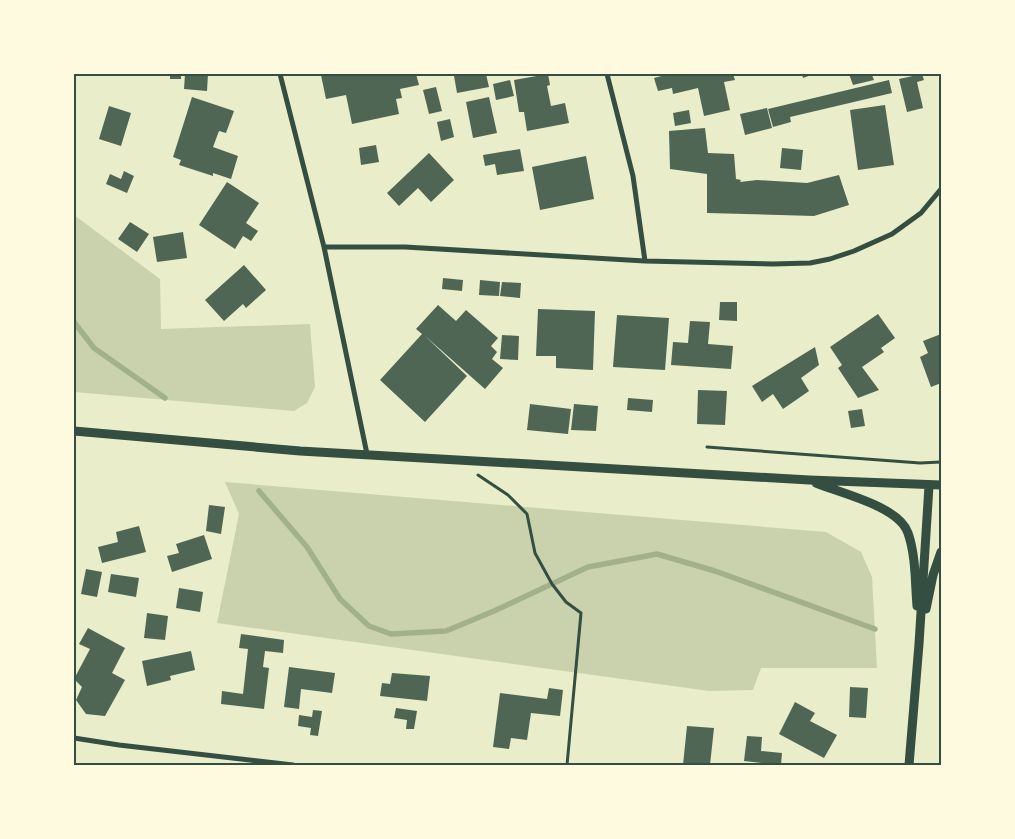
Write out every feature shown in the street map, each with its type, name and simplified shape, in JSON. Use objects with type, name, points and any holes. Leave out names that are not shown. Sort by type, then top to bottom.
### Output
[{"type":"street","points":[[280,74],[324,247],[367,454]]},
{"type":"street","points":[[607,74],[633,176],[645,262]]},
{"type":"street","points":[[324,247],[405,247],[645,262],[810,263],[854,251],[892,234],[921,213],[941,189]]},
{"type":"street","points":[[74,431],[300,451],[809,480],[941,485]]},
{"type":"street","points":[[809,480],[887,510],[908,531],[914,570],[919,644]]},
{"type":"street","points":[[909,765],[929,486]]},
{"type":"street","points":[[919,644],[933,575],[941,552]]},
{"type":"street","points":[[74,738],[293,765]]},
{"type":"path","points":[[707,447],[920,464],[941,462]]},
{"type":"path","points":[[477,475],[508,495],[527,514],[535,553],[552,584],[566,602],[581,613],[567,765]]},
{"type":"green space","points":[[74,215],[160,279],[161,329],[310,324],[315,387],[307,403],[294,411],[74,392]]},
{"type":"green space","points":[[225,482],[826,532],[861,552],[872,577],[877,668],[761,668],[753,690],[709,691],[217,623],[239,514]]},
{"type":"building","points":[[170,74],[181,74],[181,79],[170,79]]},
{"type":"building","points":[[185,74],[208,74],[207,91],[184,89]]},
{"type":"building","points":[[416,74],[419,85],[400,89],[402,98],[396,99],[399,114],[352,124],[346,95],[326,99],[321,75]]},
{"type":"building","points":[[486,74],[489,87],[457,93],[454,76]]},
{"type":"building","points":[[548,74],[550,85],[547,86],[551,106],[565,103],[569,123],[527,131],[524,112],[519,112],[514,80]]},
{"type":"building","points":[[669,74],[733,74],[735,80],[724,82],[730,110],[704,116],[698,88],[673,94],[672,88],[658,91],[654,78]]},
{"type":"building","points":[[802,74],[814,74],[803,78]]},
{"type":"building","points":[[849,74],[876,74],[872,75],[874,80],[853,85]]},
{"type":"building","points":[[922,74],[924,80],[917,82],[923,108],[907,112],[899,79]]},
{"type":"building","points":[[510,80],[514,96],[496,100],[493,84]]},
{"type":"building","points":[[889,80],[892,93],[790,117],[791,122],[773,127],[768,109]]},
{"type":"building","points":[[436,87],[442,111],[429,114],[423,90]]},
{"type":"building","points":[[192,97],[234,111],[226,133],[219,131],[213,147],[238,156],[231,179],[213,173],[213,176],[179,165],[181,160],[173,157]]},
{"type":"building","points":[[489,97],[497,133],[473,138],[466,102]]},
{"type":"building","points":[[885,105],[894,165],[858,170],[850,110]]},
{"type":"building","points":[[109,106],[131,113],[121,146],[99,139]]},
{"type":"building","points":[[767,108],[772,128],[745,135],[740,114]]},
{"type":"building","points":[[689,110],[691,123],[675,126],[673,113]]},
{"type":"building","points":[[450,119],[454,137],[441,141],[437,122]]},
{"type":"building","points":[[705,128],[708,153],[734,154],[736,179],[741,180],[740,182],[757,180],[807,183],[839,175],[849,205],[814,216],[707,213],[707,174],[670,169],[669,131]]},
{"type":"building","points":[[376,145],[379,162],[361,165],[359,148]]},
{"type":"building","points":[[782,148],[803,150],[801,170],[780,168]]},
{"type":"building","points":[[520,149],[524,171],[497,175],[495,164],[485,166],[483,155]]},
{"type":"building","points":[[429,153],[454,180],[431,202],[418,188],[399,206],[387,193]]},
{"type":"building","points":[[586,156],[594,199],[540,210],[532,167]]},
{"type":"building","points":[[124,171],[134,176],[127,193],[106,184],[110,174],[121,179]]},
{"type":"building","points":[[227,182],[259,203],[246,223],[258,231],[251,241],[243,236],[235,249],[199,225]]},
{"type":"building","points":[[130,222],[149,234],[137,252],[118,239]]},
{"type":"building","points":[[183,232],[187,258],[157,262],[153,237]]},
{"type":"building","points":[[244,265],[266,290],[246,308],[243,304],[224,321],[205,300]]},
{"type":"building","points":[[443,278],[463,280],[462,291],[442,289]]},
{"type":"building","points":[[480,280],[500,282],[499,296],[479,295]]},
{"type":"building","points":[[502,282],[521,283],[520,298],[500,296]]},
{"type":"building","points":[[720,302],[737,302],[737,321],[719,320]]},
{"type":"building","points":[[438,305],[456,321],[466,310],[498,338],[491,346],[497,352],[492,359],[503,368],[485,389],[424,335],[467,376],[425,422],[380,380],[422,334],[416,329]]},
{"type":"building","points":[[538,309],[595,311],[593,370],[556,368],[556,356],[536,356]]},
{"type":"building","points":[[878,314],[895,338],[881,348],[884,352],[862,367],[879,390],[858,398],[838,368],[842,365],[830,347]]},
{"type":"building","points":[[617,315],[669,318],[665,370],[613,367]]},
{"type":"building","points":[[690,321],[710,322],[708,344],[733,346],[731,369],[671,365],[673,342],[688,343]]},
{"type":"building","points":[[941,334],[941,383],[931,387],[920,357],[928,353],[923,341]]},
{"type":"building","points":[[502,335],[519,336],[518,360],[500,359]]},
{"type":"building","points":[[815,347],[819,365],[801,378],[809,391],[783,409],[773,394],[762,402],[752,386]]},
{"type":"building","points":[[698,390],[727,391],[725,425],[697,424]]},
{"type":"building","points":[[628,398],[653,400],[652,412],[627,410]]},
{"type":"building","points":[[530,404],[571,409],[568,434],[527,430]]},
{"type":"building","points":[[574,404],[598,406],[596,431],[571,430]]},
{"type":"building","points":[[862,409],[865,426],[851,428],[848,411]]},
{"type":"building","points":[[209,505],[225,507],[221,534],[206,531]]},
{"type":"building","points":[[139,526],[146,552],[102,563],[98,547],[118,542],[116,532]]},
{"type":"building","points":[[204,535],[212,559],[172,572],[167,556],[179,553],[176,544]]},
{"type":"building","points":[[86,569],[102,572],[97,597],[81,594]]},
{"type":"building","points":[[111,574],[139,578],[136,597],[108,592]]},
{"type":"building","points":[[179,588],[203,592],[200,612],[176,608]]},
{"type":"building","points":[[147,613],[168,616],[165,640],[144,638]]},
{"type":"building","points":[[88,628],[125,648],[112,673],[125,680],[105,716],[86,714],[76,700],[82,687],[74,679],[90,649],[79,644]]},
{"type":"building","points":[[241,634],[284,640],[283,653],[265,651],[263,667],[269,668],[264,709],[221,704],[222,691],[243,694],[248,649],[239,648]]},
{"type":"building","points":[[191,651],[195,670],[170,676],[171,680],[147,686],[142,661]]},
{"type":"building","points":[[289,667],[335,673],[332,693],[301,689],[299,709],[284,707]]},
{"type":"building","points":[[392,673],[430,676],[427,701],[380,696],[382,683],[390,684]]},
{"type":"building","points":[[850,687],[868,688],[866,718],[849,717]]},
{"type":"building","points":[[549,688],[563,690],[560,716],[531,713],[527,740],[511,738],[509,749],[493,747],[500,693],[547,699]]},
{"type":"building","points":[[795,702],[815,713],[810,721],[837,735],[824,758],[779,734]]},
{"type":"building","points":[[396,708],[417,711],[414,729],[406,729],[407,720],[394,718]]},
{"type":"building","points":[[313,710],[322,711],[318,736],[310,735],[311,728],[298,726],[299,715],[312,717]]},
{"type":"building","points":[[687,726],[714,728],[710,765],[683,765]]},
{"type":"building","points":[[747,736],[762,737],[761,751],[782,753],[781,765],[744,761]]},
{"type":"waterway","points":[[74,322],[94,348],[165,398]]},
{"type":"waterway","points":[[259,491],[307,547],[340,599],[369,626],[391,634],[446,631],[588,567],[657,554],[715,571],[875,629]]}]
